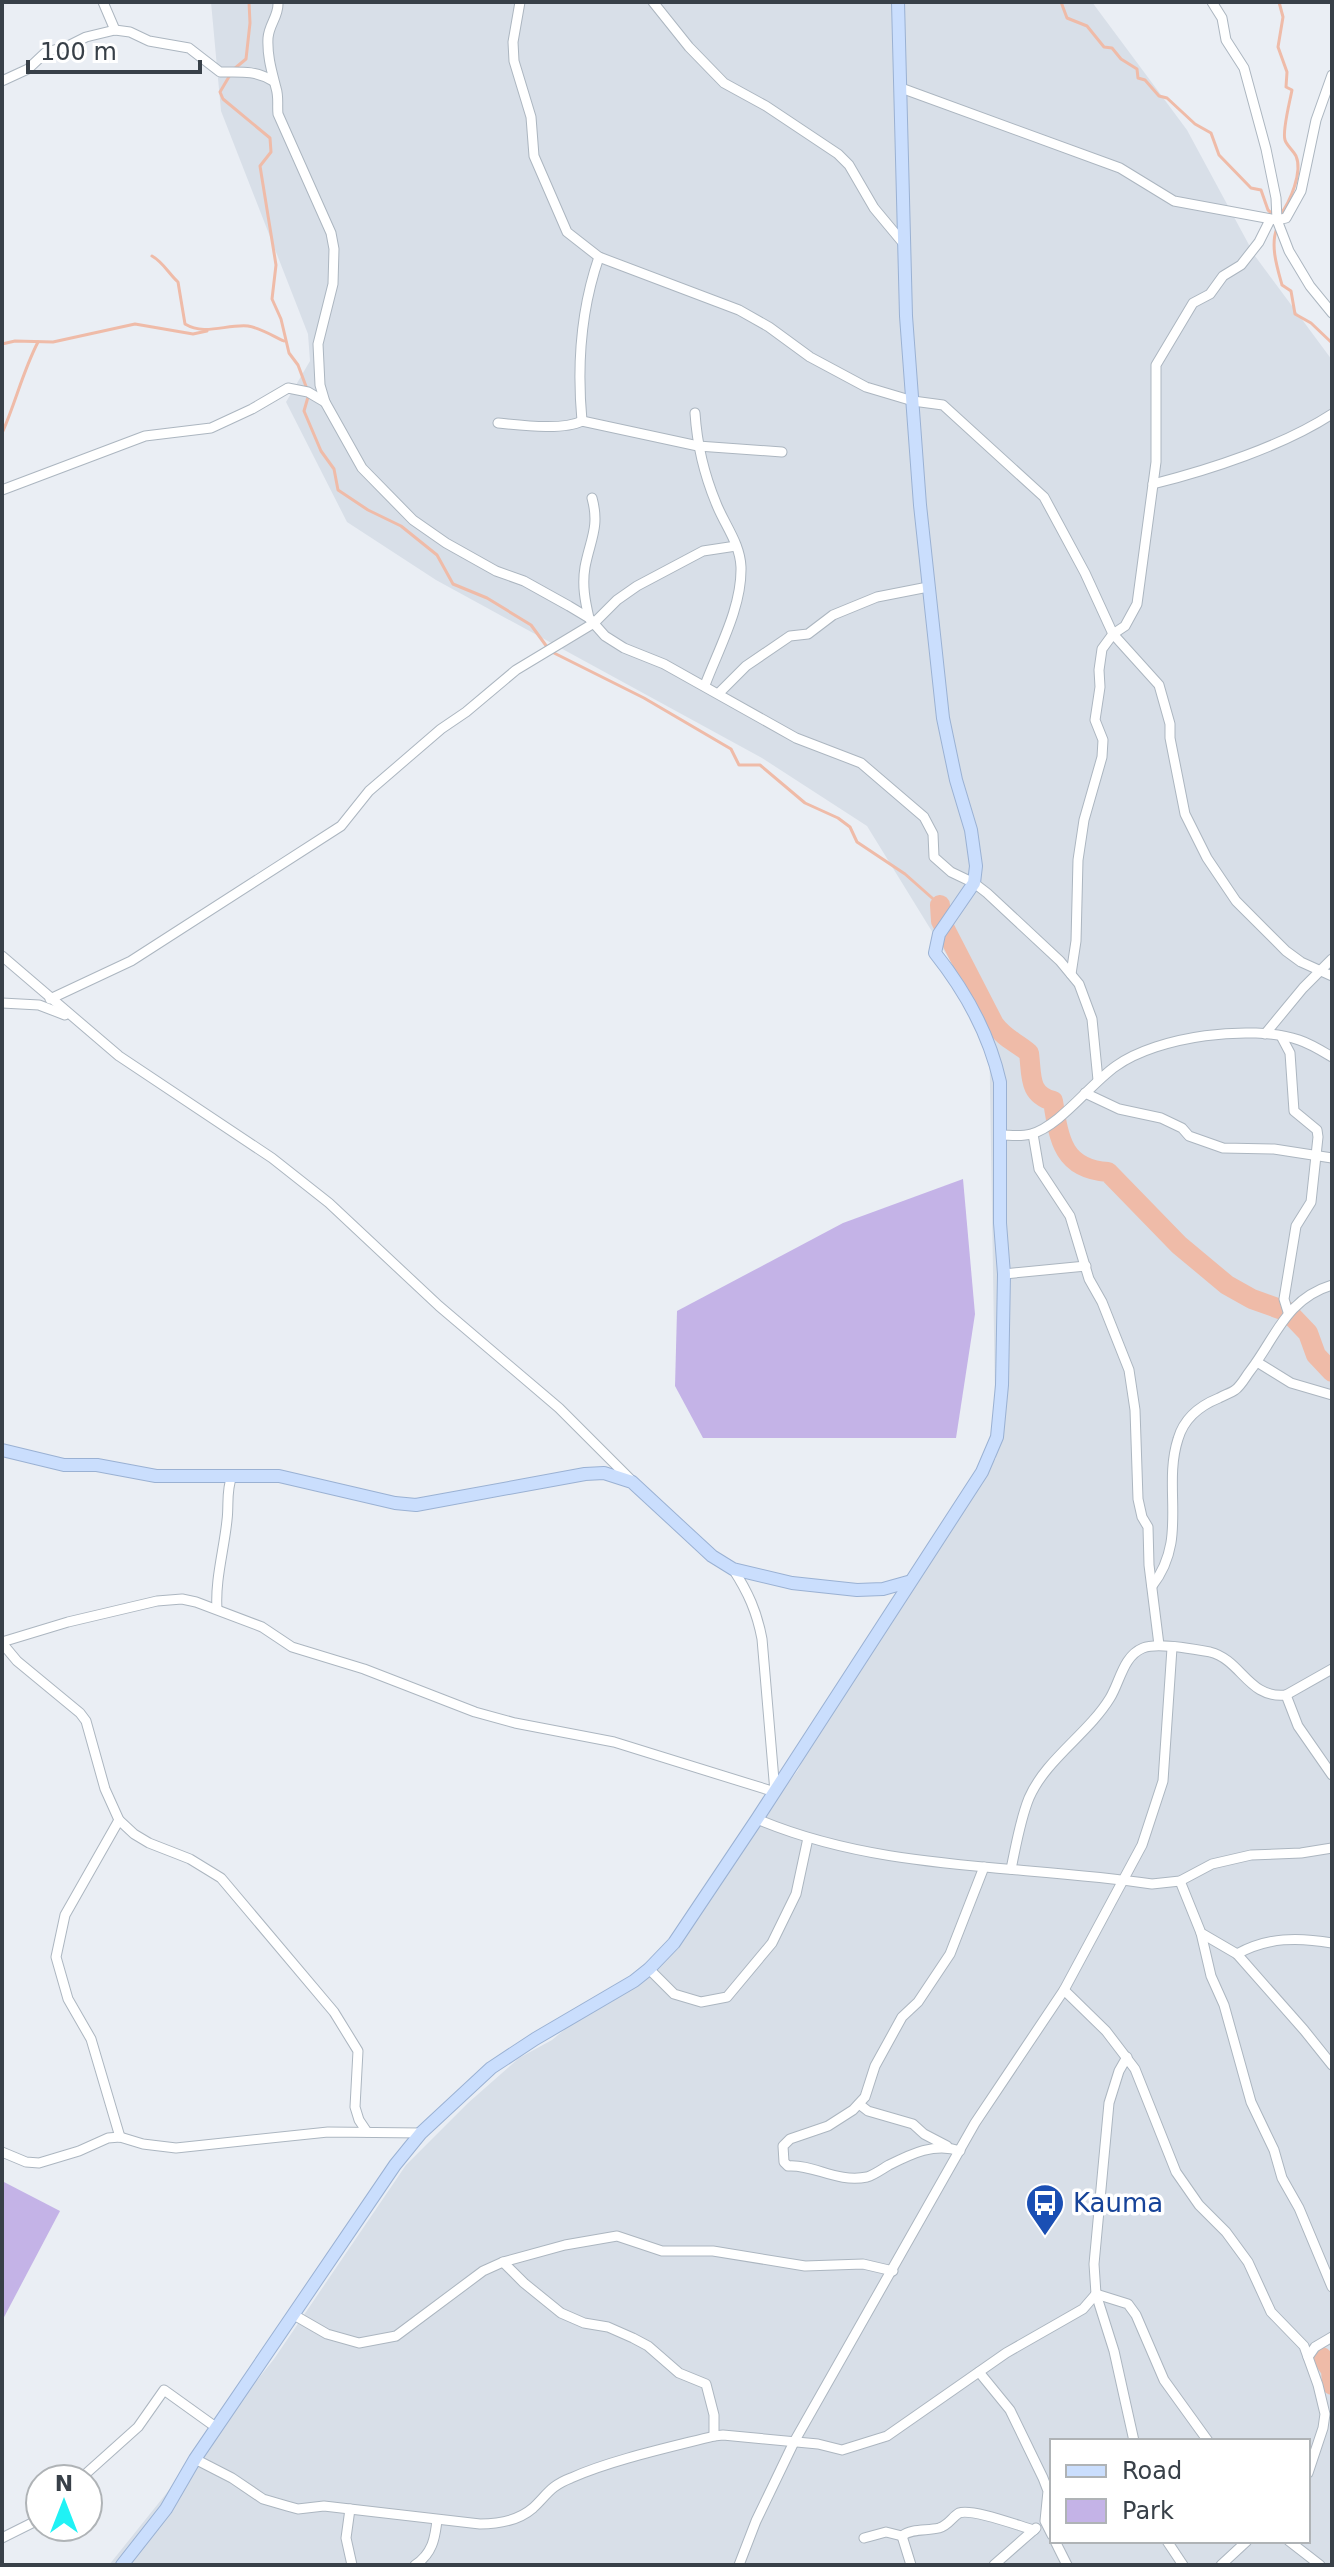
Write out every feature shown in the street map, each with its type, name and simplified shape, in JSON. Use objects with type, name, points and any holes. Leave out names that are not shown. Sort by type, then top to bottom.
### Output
[{"type":"street","points":[[103,2],[115,30]]},
{"type":"street","points":[[278,2],[279,10],[268,35],[269,63],[277,93],[278,114],[331,233],[334,249],[331,298],[318,344],[320,385],[325,402],[362,468],[413,520],[446,543],[496,571],[524,581],[592,621],[605,636],[624,648],[705,685],[796,738],[861,763],[924,817],[933,834],[934,857],[951,872],[974,883],[1071,974],[1085,997],[1092,1019],[1098,1080]]},
{"type":"street","points":[[520,2],[513,52],[531,117],[532,143],[538,168],[567,232],[599,257],[739,310],[852,381],[913,401],[943,405],[1049,503],[1113,634],[1159,685],[1170,724],[1185,814],[1207,858],[1236,901],[1251,917],[1301,962],[1332,976]]},
{"type":"street","points":[[653,2],[689,47],[724,83],[766,106],[838,154],[849,165],[874,208],[904,244]]},
{"type":"street","points":[[122,2565],[166,2509],[195,2459],[395,2165],[421,2133],[491,2068],[649,1969],[674,1943],[982,1472],[995,1444],[1002,1385],[1004,1274],[1000,1223],[1000,1082],[996,1063],[967,995],[935,953],[939,934],[974,883],[975,849],[943,718],[928,587],[904,244],[898,2]]},
{"type":"street","points":[[1071,974],[1076,941],[1078,860],[1084,820],[1102,757],[1103,740],[1095,720],[1099,670],[1102,649],[1113,634],[1125,626],[1137,604],[1156,462],[1154,424],[1158,360],[1193,303],[1210,294],[1223,276],[1241,265],[1273,220],[1276,198],[1260,122],[1244,68],[1226,40],[1222,18],[1212,2]]},
{"type":"street","points":[[2,81],[28,69],[46,52],[115,30],[130,32],[149,41],[189,48],[220,72],[255,72],[273,81]]},
{"type":"street","points":[[901,88],[1120,168],[1174,201],[1273,220],[1286,218],[1301,191],[1316,120],[1332,75]]},
{"type":"street","points":[[1273,220],[1310,286],[1332,313]]},
{"type":"street","points":[[582,421],[580,398],[585,311],[599,257]]},
{"type":"street","points":[[2,490],[145,436],[211,428],[288,388],[308,392],[325,402]]},
{"type":"street","points":[[695,413],[698,446],[716,505],[736,546],[741,569],[737,599],[705,685]]},
{"type":"street","points":[[1153,484],[1221,464],[1305,430],[1332,414]]},
{"type":"street","points":[[498,423],[547,425],[582,421],[698,446],[782,452]]},
{"type":"street","points":[[592,498],[595,533],[585,568],[584,585],[592,621]]},
{"type":"street","points":[[50,999],[131,961],[341,826],[369,791],[441,729],[516,670],[592,621],[617,600],[662,571],[703,551],[736,546]]},
{"type":"street","points":[[719,693],[746,666],[790,636],[808,634],[833,615],[877,597],[928,587]]},
{"type":"street","points":[[2,956],[119,1056],[272,1158],[329,1203],[439,1306],[559,1408],[632,1482],[712,1556],[733,1569],[792,1583],[857,1590],[883,1589],[908,1582]]},
{"type":"street","points":[[1265,1034],[1332,959]]},
{"type":"street","points":[[2,1003],[39,1005],[76,1020]]},
{"type":"street","points":[[1000,1135],[1033,1134],[1059,1117],[1098,1080],[1130,1057],[1148,1050],[1213,1035],[1265,1034],[1299,1040],[1332,1057]]},
{"type":"street","points":[[1281,1036],[1290,1053],[1294,1111],[1317,1130],[1311,1202],[1296,1226],[1284,1299],[1288,1312]]},
{"type":"street","points":[[1085,1093],[1119,1109],[1161,1118],[1182,1128],[1189,1136],[1223,1148],[1274,1149],[1332,1158]]},
{"type":"street","points":[[1033,1134],[1039,1169],[1070,1216],[1086,1266],[1129,1370],[1135,1410],[1138,1499],[1148,1527],[1159,1645]]},
{"type":"street","points":[[1004,1274],[1086,1266]]},
{"type":"street","points":[[1152,1586],[1159,1577],[1172,1542],[1176,1444],[1182,1425],[1206,1403],[1236,1390],[1288,1312],[1321,1288],[1332,1285]]},
{"type":"street","points":[[1257,1362],[1291,1383],[1332,1395]]},
{"type":"street","points":[[2,1450],[64,1465],[97,1465],[156,1476],[279,1476],[416,1505],[585,1474],[604,1473],[632,1482]]},
{"type":"street","points":[[217,1609],[216,1596],[232,1476]]},
{"type":"street","points":[[733,1569],[758,1615],[775,1792]]},
{"type":"street","points":[[367,2132],[355,2107],[358,2051],[334,2012],[221,1878],[190,1859],[149,1843],[119,1820],[105,1789],[86,1721],[17,1661],[2,1642],[68,1622],[170,1599],[196,1602],[262,1627],[292,1647],[364,1669],[475,1712],[614,1742],[775,1792]]},
{"type":"street","points":[[1011,1869],[1023,1815],[1040,1779],[1110,1698],[1130,1659],[1141,1649],[1159,1645],[1213,1653],[1259,1691],[1272,1697],[1286,1695],[1332,1669]]},
{"type":"street","points":[[739,2565],[756,2521],[794,2442],[960,2151],[1006,2075],[1064,1990],[1126,1879],[1142,1845],[1163,1781],[1172,1648]]},
{"type":"street","points":[[1286,1695],[1298,1726],[1332,1775]]},
{"type":"street","points":[[757,1819],[808,1838],[874,1854],[1152,1884],[1180,1881],[1212,1864],[1251,1855],[1332,1848]]},
{"type":"street","points":[[119,1820],[65,1915],[56,1957],[68,1999],[91,2039],[120,2137]]},
{"type":"street","points":[[649,1969],[674,1994],[701,2002],[727,1997],[772,1943],[796,1894],[808,1838]]},
{"type":"street","points":[[947,2146],[927,2149],[868,2177],[840,2177],[820,2174],[801,2165],[788,2166],[784,2162],[783,2146],[790,2139],[828,2126],[865,2097],[875,2066],[902,2017],[926,1991],[950,1954],[984,1867]]},
{"type":"street","points":[[1180,1881],[1201,1933],[1211,1976],[1224,2005],[1251,2102],[1332,2287]]},
{"type":"street","points":[[1201,1933],[1237,1954],[1332,2065]]},
{"type":"street","points":[[1237,1954],[1253,1945],[1275,1940],[1295,1938],[1332,1943]]},
{"type":"street","points":[[1064,1990],[1106,2031],[1127,2057],[1143,2084],[1176,2172],[1199,2205],[1236,2244],[1248,2262],[1271,2312],[1304,2346],[1325,2414],[1310,2467]]},
{"type":"street","points":[[1127,2057],[1114,2083],[1105,2125],[1094,2264],[1096,2294],[1111,2337],[1134,2439]]},
{"type":"street","points":[[859,2104],[868,2111],[913,2124],[924,2134],[960,2151]]},
{"type":"street","points":[[2,2152],[26,2162],[39,2163],[108,2138],[120,2137],[143,2144],[176,2148],[328,2132],[421,2133]]},
{"type":"street","points":[[294,2315],[327,2334],[359,2343],[396,2336],[483,2271],[503,2262],[565,2245],[617,2236],[662,2251],[713,2251],[805,2266],[863,2264],[893,2271]]},
{"type":"street","points":[[503,2262],[561,2313],[633,2338],[648,2346],[679,2373],[706,2384],[714,2415],[714,2436]]},
{"type":"street","points":[[195,2459],[263,2499],[298,2509],[324,2506],[437,2520],[503,2523],[521,2516],[534,2507],[543,2494],[568,2479],[714,2436],[818,2444],[842,2450],[887,2436],[1038,2333],[1083,2309],[1096,2294]]},
{"type":"street","points":[[1096,2294],[1128,2304],[1136,2315],[1164,2380],[1207,2439]]},
{"type":"street","points":[[1308,2357],[1315,2347],[1332,2337]]},
{"type":"street","points":[[979,2372],[1010,2410],[1043,2478],[1048,2491],[1045,2521],[1050,2531]]},
{"type":"street","points":[[98,2463],[138,2427],[164,2390],[217,2428]]},
{"type":"street","points":[[350,2509],[346,2538],[352,2565]]},
{"type":"street","points":[[902,2536],[906,2532],[940,2528],[964,2512],[1034,2530]]},
{"type":"street","points":[[415,2565],[427,2557],[435,2539],[437,2520]]},
{"type":"street","points":[[994,2565],[1045,2521]]},
{"type":"street","points":[[2,2538],[24,2527]]},
{"type":"street","points":[[864,2538],[886,2532],[902,2536]]},
{"type":"street","points":[[902,2536],[911,2565]]},
{"type":"street","points":[[1056,2543],[1067,2565]]},
{"type":"street","points":[[1168,2543],[1183,2565]]},
{"type":"street","points":[[1221,2565],[1245,2543]]},
{"type":"street","points":[[1292,2543],[1320,2565]]},
{"type":"shaded area","name":"Kauma","points":[[211,2],[1092,2],[1187,130],[1255,256],[1332,360],[1332,2565],[109,2565],[274,2359],[406,2165],[519,2058],[552,2040],[667,1945],[798,1770],[813,1738],[996,1458],[989,1024],[867,826],[762,758],[436,580],[347,522],[286,402],[310,361],[308,334],[221,111]]},
{"type":"green space","points":[[963,1179],[975,1314],[956,1438],[703,1438],[675,1386],[677,1311],[843,1223]]},
{"type":"green space","points":[[2,2181],[60,2211],[2,2321]]},
{"type":"waterway","points":[[234,69],[246,59],[249,2]]},
{"type":"waterway","points":[[1061,2],[1067,18],[1087,26],[1104,47],[1112,48],[1121,59],[1137,69],[1138,78],[1145,80],[1159,96],[1167,98],[1195,124],[1211,133],[1219,155],[1251,188],[1261,190],[1268,210],[1275,216]]},
{"type":"waterway","points":[[1279,2],[1283,17],[1278,47],[1287,72],[1286,87],[1292,90],[1284,136],[1298,163],[1297,178],[1280,215]]},
{"type":"waterway","points":[[230,75],[220,92],[223,99],[270,138],[271,152],[260,166],[276,265],[272,299],[281,319],[289,353],[298,365],[307,389]]},
{"type":"waterway","points":[[1277,228],[1274,242],[1276,264],[1282,285],[1291,291],[1295,314],[1311,323],[1332,343]]},
{"type":"waterway","points":[[152,256],[178,282],[185,324],[200,329],[248,326],[284,341]]},
{"type":"waterway","points":[[2,344],[15,341],[53,342],[135,324],[193,334],[207,331]]},
{"type":"waterway","points":[[3,431],[38,342]]},
{"type":"waterway","points":[[308,397],[304,411],[321,451],[334,469],[338,490],[368,510],[401,526],[437,555],[453,584],[487,598],[531,625],[550,651],[644,698],[731,749],[739,765],[760,765],[805,803],[850,827],[857,842],[905,874],[940,905]]},
{"type":"waterway","points":[[940,905],[941,921],[994,1024],[1029,1053],[1035,1089],[1053,1101],[1061,1140],[1072,1158],[1093,1170],[1108,1172],[1179,1245],[1227,1285],[1252,1299],[1288,1312],[1308,1333],[1316,1355],[1332,1372]]},
{"type":"waterway","points":[[1322,2357],[1331,2370],[1332,2385]]},
{"type":"place","name":"Kauma","points":[[1045,2237]]}]
